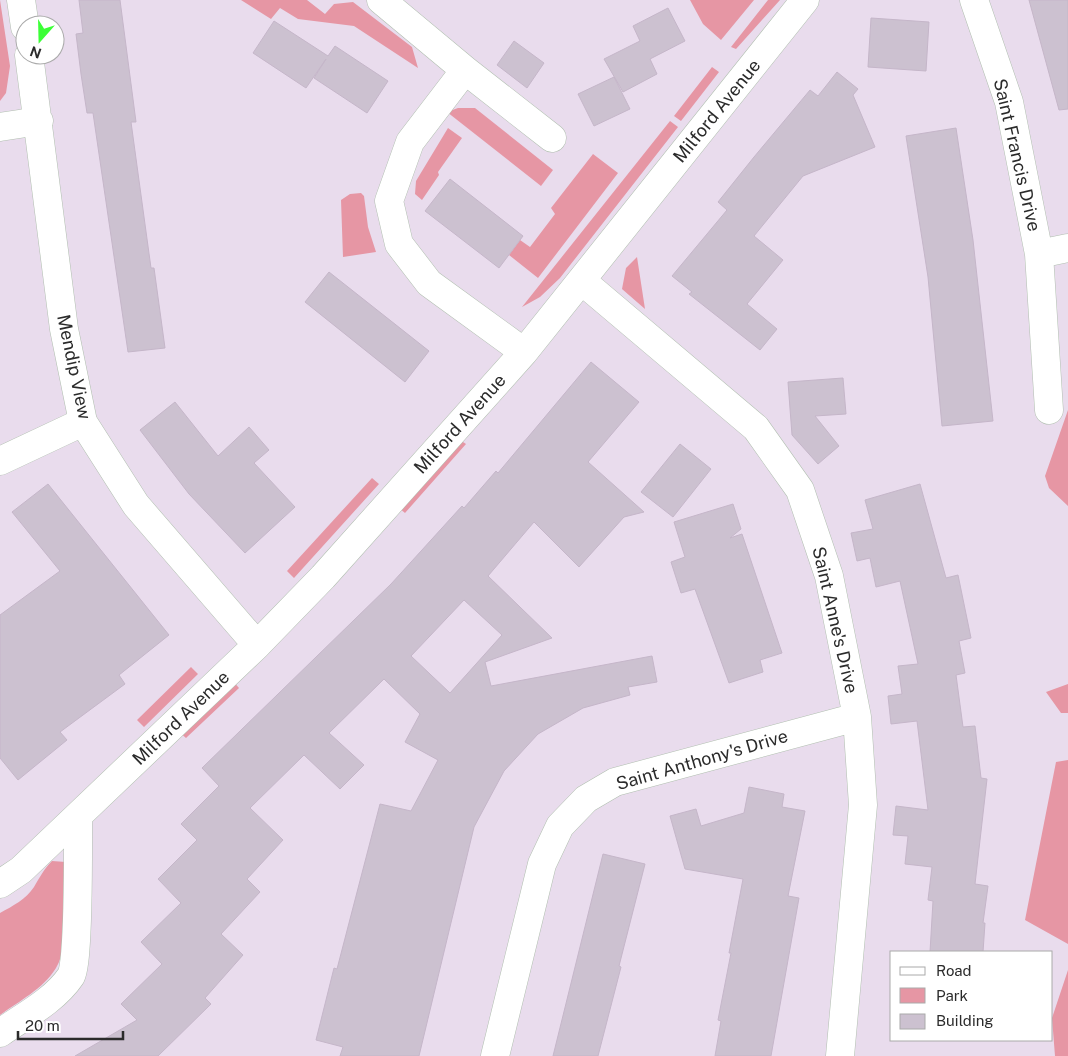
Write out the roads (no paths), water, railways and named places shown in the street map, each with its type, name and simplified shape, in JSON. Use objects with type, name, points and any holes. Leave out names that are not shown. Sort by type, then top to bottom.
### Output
[{"type":"street","points":[[21,0],[23,15]]},
{"type":"street","points":[[381,0],[552,138]]},
{"type":"street","name":"Milford Avenue","points":[[0,884],[21,870],[78,816],[257,645],[323,577],[524,352],[805,0]]},
{"type":"street","name":"Saint Francis Drive","points":[[974,0],[1009,102],[1039,254],[1048,410]]},
{"type":"street","name":"Mendip View","points":[[31,65],[64,330],[83,422],[136,505],[257,645]]},
{"type":"street","points":[[466,70],[410,142],[389,201],[399,244],[429,283],[524,352]]},
{"type":"street","points":[[0,127],[39,121]]},
{"type":"street","name":"Saint Francis Drive","points":[[1039,254],[1068,248]]},
{"type":"street","name":"Saint Anne's Drive","points":[[582,281],[756,428],[800,490],[829,576],[857,717],[863,805],[840,1056]]},
{"type":"street","points":[[0,461],[83,422]]},
{"type":"street","name":"Saint Anthony's Drive","points":[[496,1056],[542,864],[560,826],[586,799],[614,782],[857,717]]},
{"type":"street","points":[[0,1033],[55,995],[73,974],[76,938],[78,816]]}]
